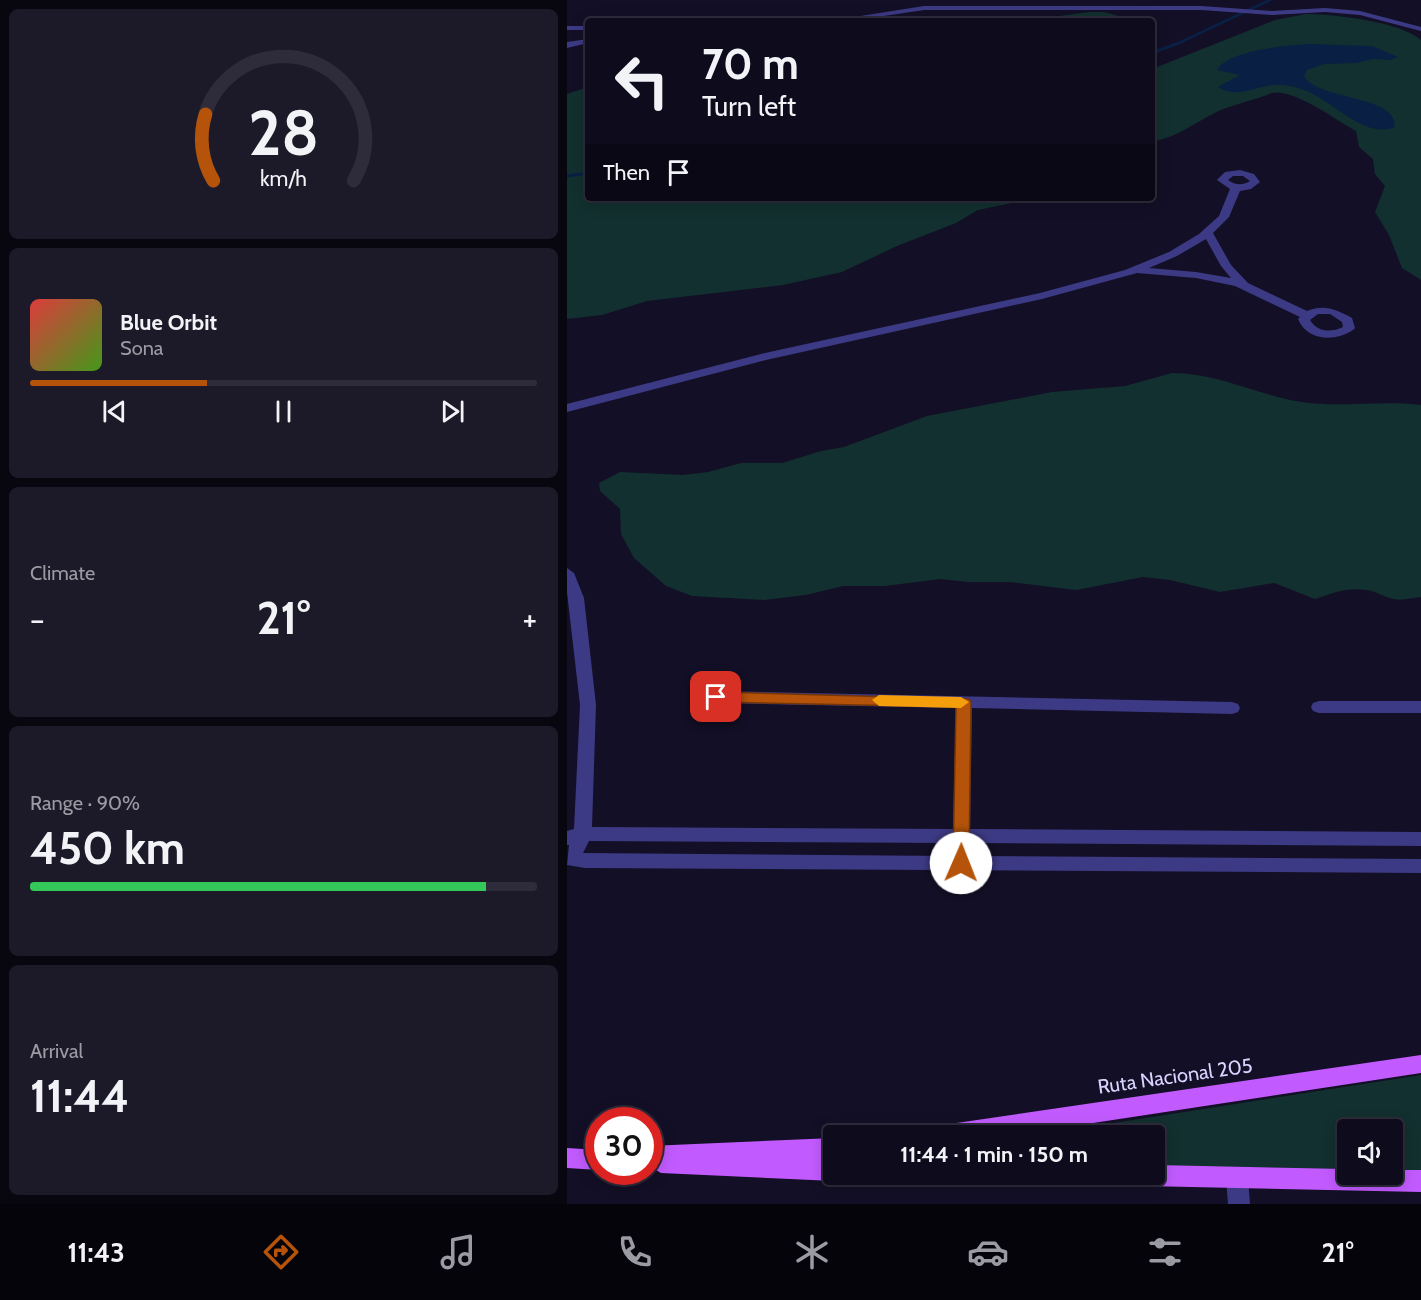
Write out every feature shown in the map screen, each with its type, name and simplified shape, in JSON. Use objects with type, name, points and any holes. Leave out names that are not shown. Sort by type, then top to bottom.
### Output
[{"type":"main road","name":"Ruta Nacional 205","points":[[1010,1125],[1421,1064]]},
{"type":"main road","points":[[663,1155],[823,1148]]},
{"type":"main road","points":[[663,1164],[823,1170]]},
{"type":"main road","points":[[1165,1176],[1421,1181]]},
{"type":"street","points":[[854,18],[924,8],[1189,8],[1257,13],[1342,10],[1382,17],[1421,28]]},
{"type":"street","points":[[567,28],[585,28]]},
{"type":"street","points":[[567,45],[585,42]]},
{"type":"street","points":[[567,408],[765,357],[1042,296],[1136,269],[1173,254],[1207,232],[1224,217],[1236,188]]},
{"type":"street","points":[[1207,232],[1226,266],[1244,286]]},
{"type":"street","points":[[1136,269],[1196,274],[1244,286],[1306,315]]},
{"type":"street","points":[[567,573],[577,598],[588,705],[575,836],[569,859],[585,861],[1421,866]]},
{"type":"street","points":[[716,697],[1232,708]]},
{"type":"street","points":[[961,863],[964,702]]},
{"type":"street","points":[[1319,707],[1421,707]]},
{"type":"street","points":[[575,836],[1421,839]]},
{"type":"street","points":[[1237,1178],[1239,1204]]},
{"type":"green space","points":[[1104,12],[1126,18],[1044,18]]},
{"type":"green space","points":[[1306,14],[1349,17],[1399,28],[1421,40],[1421,280],[1402,268],[1389,235],[1375,212],[1385,186],[1375,174],[1373,159],[1359,147],[1356,131],[1303,100],[1291,95],[1272,93],[1221,110],[1178,133],[1155,141],[1155,68],[1275,20]]},
{"type":"green space","points":[[585,88],[585,201],[1022,201],[978,210],[956,223],[897,246],[842,272],[783,285],[647,301],[602,315],[567,319],[567,94]]},
{"type":"green space","points":[[1172,373],[1221,380],[1269,395],[1317,404],[1421,405],[1421,597],[1397,600],[1370,591],[1353,589],[1315,599],[1274,583],[1220,592],[1170,580],[1143,577],[1076,590],[1009,582],[940,579],[885,586],[843,586],[806,595],[764,600],[692,596],[666,586],[634,558],[621,534],[620,509],[600,491],[599,483],[620,472],[683,475],[708,472],[741,463],[782,463],[821,451],[844,447],[927,416],[1052,392],[1125,386]]},
{"type":"green space","points":[[1421,1075],[1421,1170],[1403,1170],[1403,1119],[1337,1119],[1337,1169],[1165,1166],[1165,1125],[1101,1125]]},
{"type":"water","points":[[1309,44],[1372,46],[1398,57],[1390,60],[1373,59],[1357,63],[1325,64],[1307,70],[1304,76],[1312,84],[1324,90],[1383,109],[1392,116],[1395,127],[1384,130],[1360,124],[1315,95],[1291,86],[1273,85],[1243,92],[1231,92],[1218,87],[1240,75],[1217,70],[1223,63],[1233,58],[1259,50]]},
{"type":"waterway","points":[[1155,52],[1270,0]]},
{"type":"waterway","points":[[567,176],[585,173]]},
{"type":"slow traffic","points":[[879,700],[961,702]]},
{"type":"route","points":[[716,697],[964,702],[961,863]]}]
